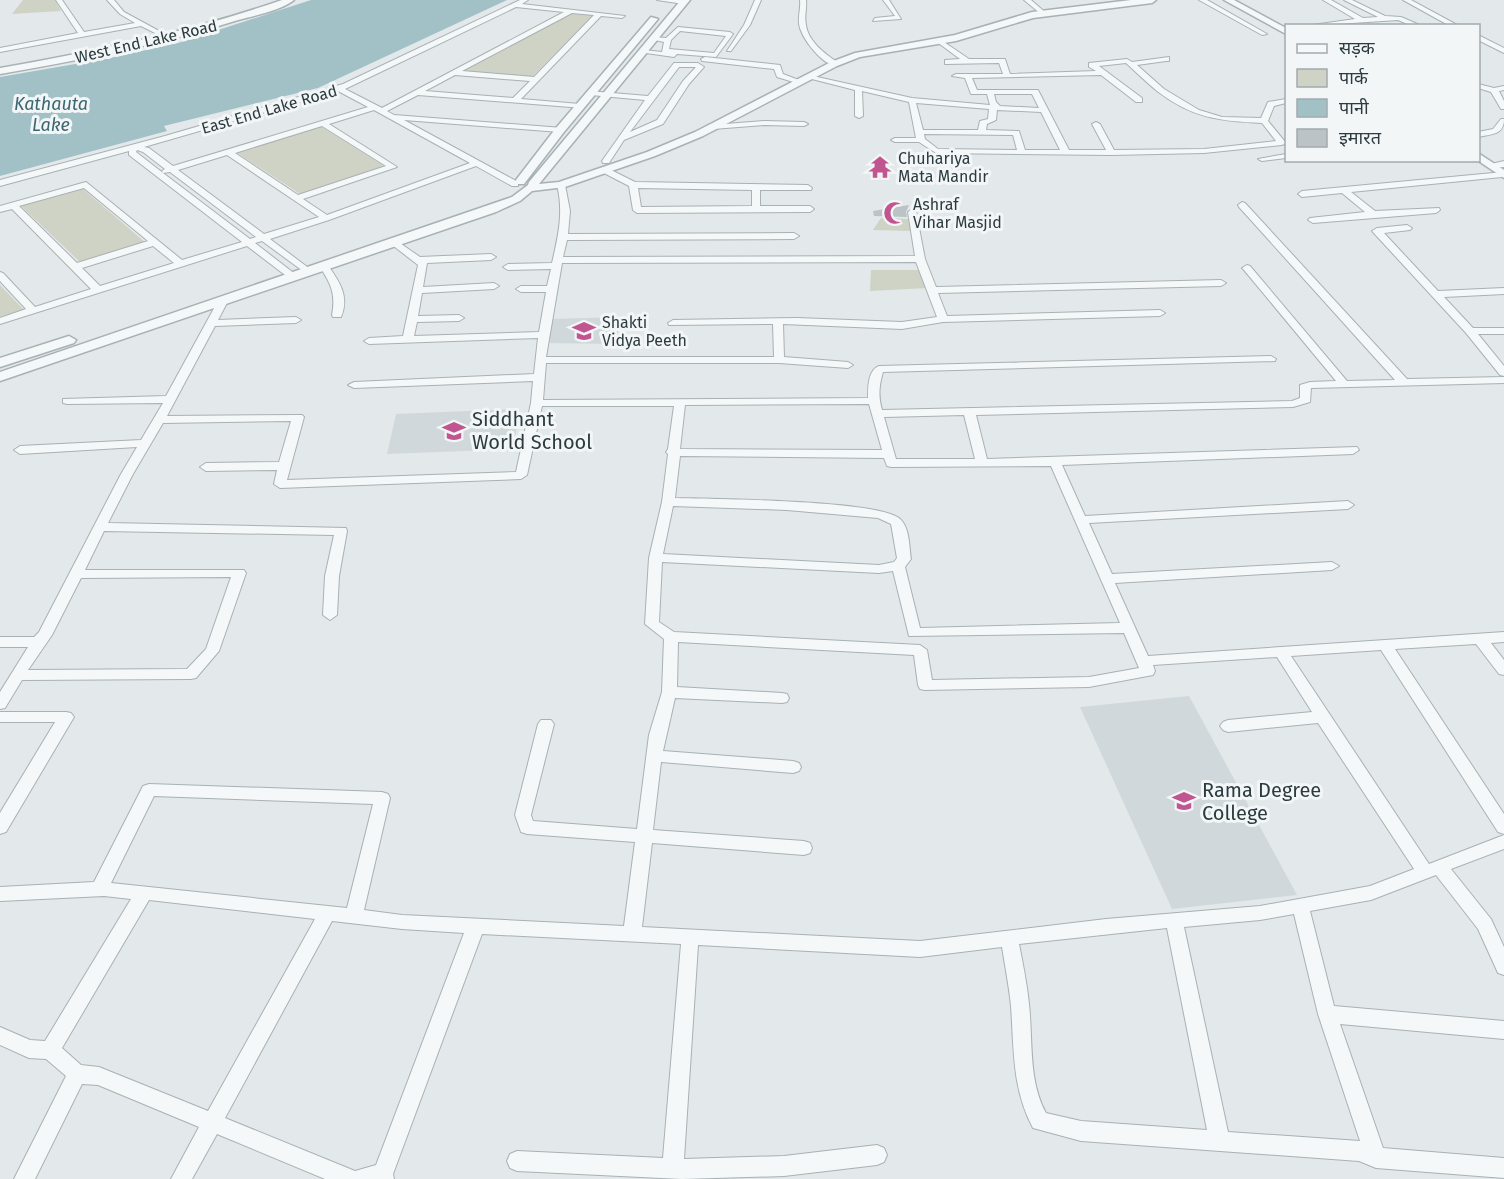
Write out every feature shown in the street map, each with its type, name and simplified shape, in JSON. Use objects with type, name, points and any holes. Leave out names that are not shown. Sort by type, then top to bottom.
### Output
[{"type":"street","points":[[59,0],[83,36]]},
{"type":"street","points":[[110,0],[122,13],[166,37]]},
{"type":"street","name":"West End Lake Road","points":[[166,37],[277,0]]},
{"type":"street","name":"West End Lake Road","points":[[0,69],[103,53],[290,0]]},
{"type":"street","name":"East End Lake Road","points":[[0,183],[339,88],[525,0]]},
{"type":"street","points":[[0,377],[223,301],[295,270],[324,266],[516,199],[560,130],[667,0],[685,1]]},
{"type":"street","points":[[721,61],[747,25],[758,0]]},
{"type":"street","points":[[803,0],[802,23],[806,33],[820,54],[834,64]]},
{"type":"street","points":[[875,20],[899,18],[886,0]]},
{"type":"street","points":[[1027,0],[1043,13]]},
{"type":"street","points":[[0,363],[295,270],[524,186],[561,185],[606,165],[651,154],[713,127],[834,64],[858,55],[939,41],[1043,13],[1152,0]]},
{"type":"street","points":[[1202,0],[1264,34]]},
{"type":"street","points":[[1228,0],[1285,29]]},
{"type":"street","points":[[1326,0],[1361,20]]},
{"type":"street","points":[[1347,0],[1383,18]]},
{"type":"street","points":[[1406,0],[1452,24]]},
{"type":"street","points":[[524,186],[612,94],[643,51],[685,1]]},
{"type":"street","points":[[516,5],[622,16]]},
{"type":"street","points":[[158,173],[322,123],[377,110],[418,93],[571,11]]},
{"type":"street","points":[[515,101],[599,14]]},
{"type":"street","points":[[1326,24],[1383,18],[1399,18],[1414,24]]},
{"type":"street","points":[[0,50],[139,24]]},
{"type":"street","points":[[678,29],[730,34],[716,55],[665,51],[668,40],[678,29]]},
{"type":"street","points":[[654,39],[668,40]]},
{"type":"street","points":[[1480,39],[1504,51]]},
{"type":"street","points":[[939,41],[967,61]]},
{"type":"street","points":[[995,50],[1007,76]]},
{"type":"street","points":[[643,51],[777,67],[780,75],[912,100],[1043,110]]},
{"type":"street","points":[[1131,64],[1166,59]]},
{"type":"street","points":[[948,62],[1002,61]]},
{"type":"street","points":[[1139,99],[1092,65],[1127,61],[1181,104],[1221,119],[1264,120],[1284,142]]},
{"type":"street","points":[[591,93],[633,96],[656,102],[678,94],[700,68],[698,65],[677,65],[656,102],[621,139],[606,165]]},
{"type":"street","points":[[455,72],[536,79]]},
{"type":"street","points":[[956,76],[1103,73]]},
{"type":"street","points":[[968,76],[974,92],[1035,92],[1066,153]]},
{"type":"street","points":[[1480,86],[1494,90],[1504,88]]},
{"type":"street","points":[[339,88],[475,164],[524,186]]},
{"type":"street","points":[[858,90],[859,116]]},
{"type":"street","points":[[1494,90],[1504,107]]},
{"type":"street","points":[[990,92],[992,103],[996,108]]},
{"type":"street","points":[[418,93],[580,106]]},
{"type":"street","points":[[656,102],[678,94]]},
{"type":"street","points":[[912,100],[920,136],[936,151],[1111,153],[1204,151],[1284,142]]},
{"type":"street","points":[[1264,120],[1271,104],[1285,101]]},
{"type":"street","points":[[621,139],[655,126],[656,102]]},
{"type":"street","points":[[981,133],[983,123],[992,120],[996,108]]},
{"type":"street","points":[[392,118],[398,116],[560,130]]},
{"type":"street","points":[[297,198],[393,167],[322,123]]},
{"type":"street","points":[[713,127],[804,124]]},
{"type":"street","points":[[1096,124],[1111,153]]},
{"type":"street","points":[[1480,135],[1496,131],[1503,124]]},
{"type":"street","points":[[895,140],[920,136],[1016,133],[1022,152]]},
{"type":"street","points":[[134,147],[146,150],[263,238],[295,270],[249,242],[158,173],[132,153],[134,147]]},
{"type":"street","points":[[228,152],[326,218]]},
{"type":"street","points":[[1262,159],[1285,156]]},
{"type":"street","points":[[1480,157],[1504,171]]},
{"type":"street","points":[[0,321],[326,218],[475,164]]},
{"type":"street","points":[[606,165],[633,185],[808,188]]},
{"type":"street","points":[[1302,194],[1504,171]]},
{"type":"street","points":[[0,209],[86,185],[181,264]]},
{"type":"street","points":[[159,420],[297,417],[280,484],[520,475],[537,403],[551,289],[563,237],[566,199],[561,185]]},
{"type":"street","points":[[633,185],[637,210],[810,209]]},
{"type":"street","points":[[756,187],[756,209]]},
{"type":"street","points":[[1344,190],[1373,214]]},
{"type":"street","points":[[1242,205],[1404,383]]},
{"type":"street","points":[[14,206],[98,290]]},
{"type":"street","points":[[1313,220],[1436,210]]},
{"type":"street","points":[[912,212],[920,259],[943,319]]},
{"type":"street","points":[[1407,228],[1377,231],[1470,332],[1504,373]]},
{"type":"street","points":[[563,237],[794,236]]},
{"type":"street","points":[[75,267],[155,242]]},
{"type":"street","points":[[394,242],[423,264],[408,339]]},
{"type":"street","points":[[419,260],[491,257]]},
{"type":"street","points":[[508,267],[557,263],[920,259]]},
{"type":"street","points":[[324,266],[339,287],[340,300],[337,315]]},
{"type":"street","points":[[1247,268],[1343,383]]},
{"type":"street","points":[[2,280],[33,311]]},
{"type":"street","points":[[932,290],[1221,283]]},
{"type":"street","points":[[418,290],[494,286]]},
{"type":"street","points":[[520,289],[551,289]]},
{"type":"street","points":[[1435,294],[1504,291]]},
{"type":"street","points":[[0,704],[38,642],[45,635],[100,527],[223,301]]},
{"type":"street","points":[[673,322],[841,322],[888,327],[921,326],[943,319],[1160,313]]},
{"type":"street","points":[[412,319],[459,318]]},
{"type":"street","points":[[211,323],[297,320]]},
{"type":"street","points":[[778,322],[779,360]]},
{"type":"street","points":[[1470,332],[1504,331]]},
{"type":"street","points":[[369,341],[545,334]]},
{"type":"street","points":[[1271,359],[879,369],[873,386],[874,401],[891,464],[1055,462],[1353,450]]},
{"type":"street","points":[[541,360],[779,360],[848,365]]},
{"type":"street","points":[[354,385],[539,377]]},
{"type":"street","points":[[877,414],[1293,404],[1306,400],[1304,387],[1310,385],[1504,380]]},
{"type":"street","points":[[67,401],[170,399]]},
{"type":"street","points":[[537,403],[874,401]]},
{"type":"street","points":[[680,402],[672,452],[668,502],[656,558],[652,624],[671,637],[920,651]]},
{"type":"street","points":[[969,411],[982,462]]},
{"type":"street","points":[[20,450],[146,443]]},
{"type":"street","points":[[672,452],[888,454]]},
{"type":"street","points":[[898,566],[920,651],[926,685],[1089,682],[1148,671],[1055,462]]},
{"type":"street","points":[[206,467],[284,466]]},
{"type":"street","points":[[656,558],[879,569],[898,566],[904,559],[899,525],[892,518],[831,508],[668,502]]},
{"type":"street","points":[[1081,520],[1348,505]]},
{"type":"street","points":[[100,527],[341,531],[332,576],[330,615]]},
{"type":"street","points":[[1107,579],[1332,566]]},
{"type":"street","points":[[17,675],[191,674],[212,651],[239,573],[76,574]]},
{"type":"street","points":[[914,633],[1129,628]]},
{"type":"street","points":[[632,934],[657,735],[669,692],[671,637]]},
{"type":"street","points":[[1143,661],[1504,637]]},
{"type":"street","points":[[1480,639],[1504,670]]},
{"type":"street","points":[[0,642],[38,642]]},
{"type":"street","points":[[1385,646],[1504,827]]},
{"type":"street","points":[[1281,652],[1322,717],[1432,868],[1485,924],[1504,967]]},
{"type":"street","points":[[669,692],[782,698]]},
{"type":"street","points":[[0,717],[66,717],[0,827]]},
{"type":"street","points":[[1228,726],[1322,717]]},
{"type":"street","points":[[546,724],[523,815],[527,826],[804,848]]},
{"type":"street","points":[[654,756],[793,767]]},
{"type":"street","points":[[99,889],[149,790],[382,798],[354,916]]},
{"type":"street","points":[[0,894],[99,889],[402,922],[891,950],[920,949],[1260,912],[1371,893],[1504,842]]},
{"type":"street","points":[[50,1050],[144,893]]},
{"type":"street","points":[[1300,905],[1327,1014],[1376,1158]]},
{"type":"street","points":[[181,1179],[327,913]]},
{"type":"street","points":[[1174,920],[1220,1139]]},
{"type":"street","points":[[360,1179],[383,1176],[476,926]]},
{"type":"street","points":[[673,1174],[690,938]]},
{"type":"street","points":[[1009,938],[1020,1001],[1024,1068],[1032,1109],[1040,1121],[1081,1131],[1220,1139],[1360,1151],[1376,1158],[1504,1167]]},
{"type":"street","points":[[1327,1014],[1504,1030]]},
{"type":"street","points":[[0,1036],[29,1048],[50,1050],[77,1074],[99,1076],[350,1179]]},
{"type":"street","points":[[24,1179],[77,1074]]},
{"type":"street","points":[[517,1161],[673,1174],[784,1166],[877,1155]]},
{"type":"shaded area","name":"Shakti Vidya Peeth","points":[[621,317],[616,344],[548,343],[551,319]]},
{"type":"shaded area","name":"Siddhant World School","points":[[519,409],[514,449],[387,454],[396,414]]},
{"type":"shaded area","name":"Rama Degree College","points":[[1189,696],[1297,895],[1172,909],[1080,707]]},
{"type":"green space","points":[[23,0],[55,0],[61,11],[12,14]]},
{"type":"green space","points":[[573,13],[593,15],[532,77],[462,71]]},
{"type":"green space","points":[[320,126],[384,166],[300,194],[236,152]]},
{"type":"green space","points":[[83,189],[146,243],[81,263],[21,206]]},
{"type":"green space","points":[[881,218],[910,219],[911,231],[873,230]]},
{"type":"green space","points":[[871,270],[921,270],[928,288],[870,291]]},
{"type":"green space","points":[[0,285],[24,310],[0,317]]},
{"type":"water","name":"Kathauta Lake","points":[[311,0],[507,0],[318,88],[164,126],[167,131],[0,176],[0,77],[110,58],[178,43]]},
{"type":"building","name":"Ashraf Vihar Masjid","points":[[909,205],[906,212],[907,217],[874,216],[873,211]]},
{"type":"place","name":"Chuhariya Mata Mandir","points":[[880,167]]},
{"type":"place","name":"Ashraf Vihar Masjid","points":[[895,213]]},
{"type":"place","name":"Shakti Vidya Peeth","points":[[584,331]]},
{"type":"place","name":"Siddhant World School","points":[[454,431]]},
{"type":"place","name":"Rama Degree College","points":[[1184,801]]}]
